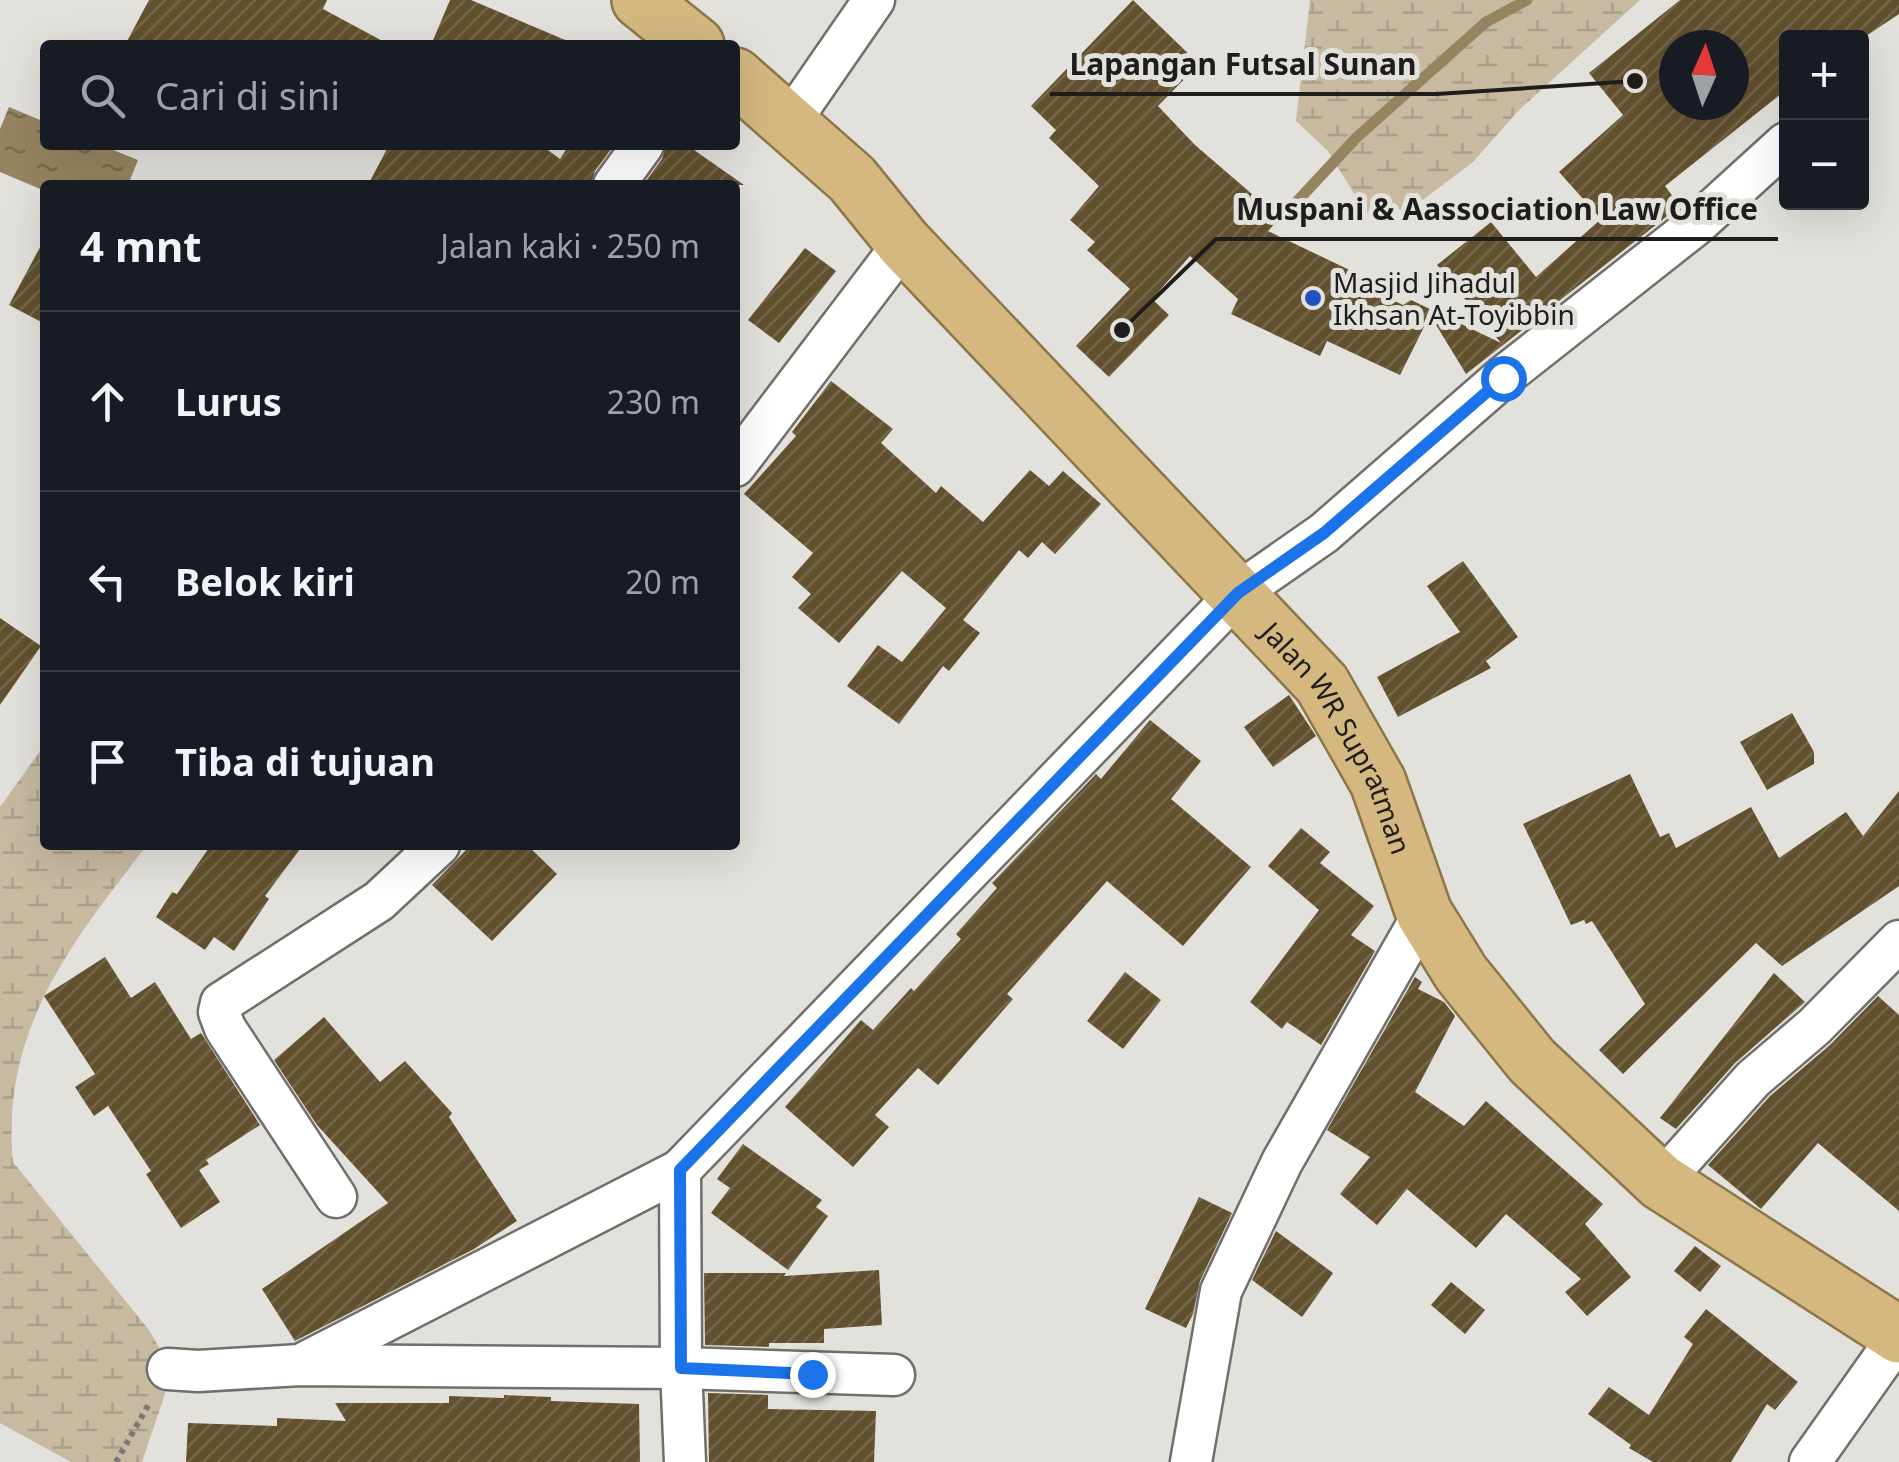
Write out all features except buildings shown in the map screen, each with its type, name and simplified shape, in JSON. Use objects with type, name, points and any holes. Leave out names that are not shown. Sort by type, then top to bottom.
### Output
[{"type":"highway","points":[[640,0],[690,40]]},
{"type":"highway","name":"Jalan WR Supratman","points":[[740,80],[852,180],[904,242],[1322,684],[1378,782],[1424,913],[1461,973],[1532,1061],[1661,1182],[1899,1336]]},
{"type":"street","points":[[790,123],[874,0]]},
{"type":"street","points":[[618,180],[639,150]]},
{"type":"street","points":[[300,1365],[680,1170],[1238,593],[1324,533],[1503,378],[1697,224],[1779,150]]},
{"type":"street","points":[[740,459],[904,242]]},
{"type":"street","points":[[336,1197],[225,1028],[221,1004],[379,900],[434,850]]},
{"type":"street","points":[[1190,1462],[1221,1291],[1282,1162],[1424,913]]},
{"type":"street","points":[[1661,1182],[1753,1079],[1814,1026],[1899,941]]},
{"type":"street","points":[[680,1170],[685,1462]]},
{"type":"street","points":[[1810,1462],[1899,1336]]},
{"type":"street","points":[[168,1369],[300,1365],[681,1368],[894,1376]]},
{"type":"path","points":[[116,1462],[168,1369]]},
{"type":"green space","points":[[1310,0],[1640,0],[1519,110],[1473,162],[1412,208],[1366,213],[1328,151],[1296,121]]},
{"type":"green space","points":[[40,751],[40,850],[143,850],[93,916],[47,990],[18,1070],[12,1114],[13,1162],[149,1330],[165,1358],[167,1388],[142,1462],[71,1462],[0,1423],[0,807]]},
{"type":"water","points":[[9,107],[40,120],[40,150],[113,150],[138,160],[130,180],[40,180],[40,189],[0,172],[0,129]]},
{"type":"waterway","points":[[1290,209],[1356,138],[1486,22],[1527,0]]},
{"type":"place","name":"Lapangan Futsal Sunan","points":[[1635,81]]},
{"type":"place","name":"Masjid Jihadul Ikhsan At-Toyibbin","points":[[1313,298]]},
{"type":"place","name":"Muspani & Aassociation Law Office","points":[[1122,330]]},
{"type":"route","points":[[812,1374],[681,1368],[680,1170],[1238,593],[1324,533],[1503,378]]}]
